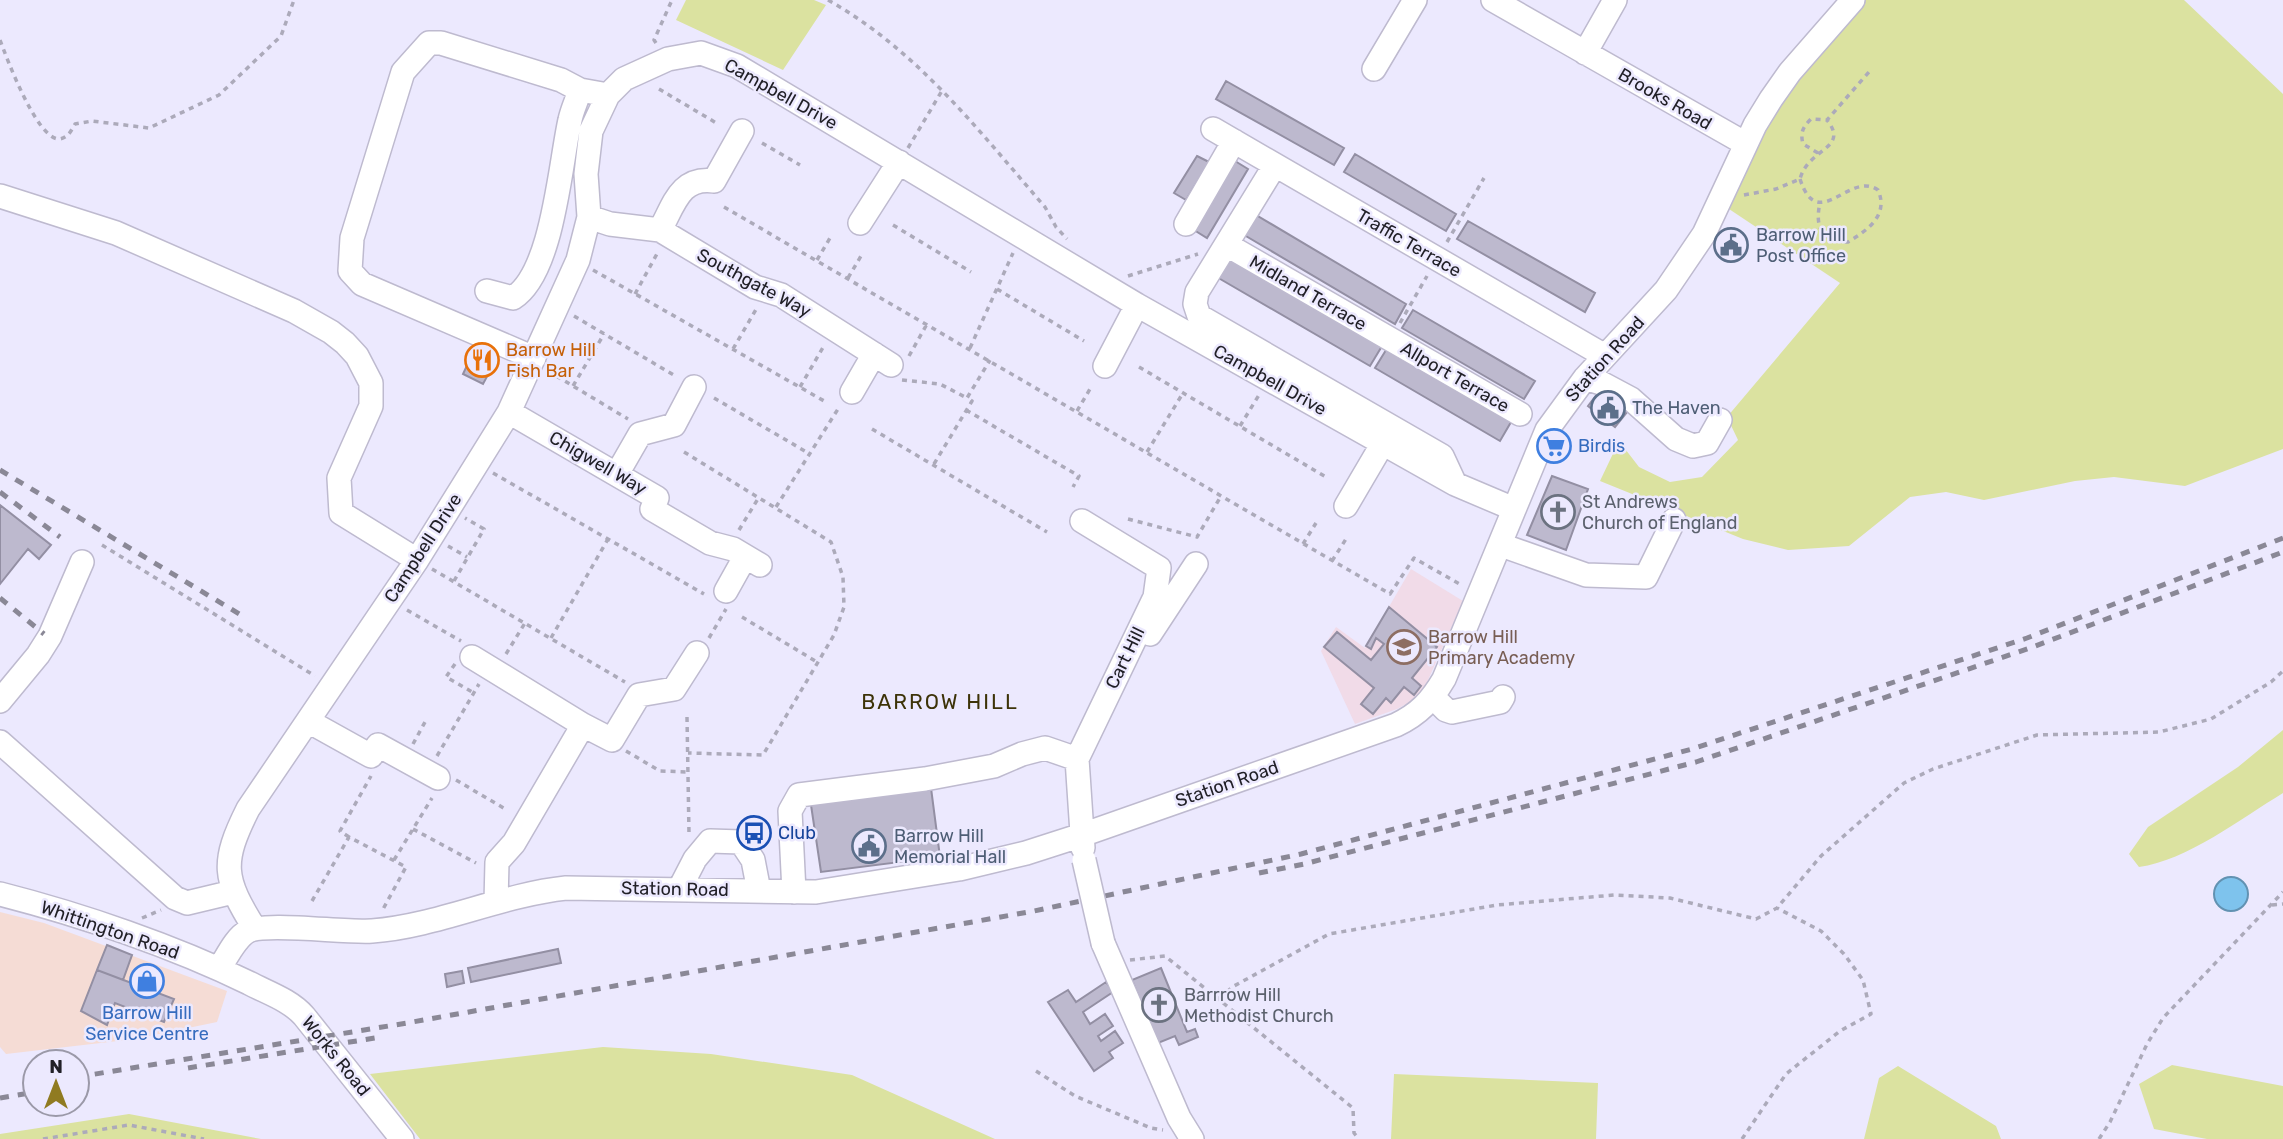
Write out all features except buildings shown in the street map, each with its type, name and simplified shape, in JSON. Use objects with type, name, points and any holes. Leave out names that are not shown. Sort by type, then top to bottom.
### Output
[{"type":"street","points":[[1374,69],[1415,0]]},
{"type":"street","name":"Brooks Road","points":[[1493,0],[1746,144]]},
{"type":"street","points":[[1585,53],[1615,0]]},
{"type":"street","name":"Station Road","points":[[255,929],[372,931],[398,928],[545,890],[566,888],[794,892],[828,890],[959,869],[1026,853],[1082,835],[1396,725],[1420,711],[1433,697],[1444,678],[1547,430],[1585,378],[1666,290],[1703,234],[1771,99],[1790,72],[1853,0]]},
{"type":"street","points":[[534,358],[362,284],[350,271],[352,238],[404,72],[429,43],[442,43],[561,80],[580,90],[608,95]]},
{"type":"street","name":"Campbell Drive","points":[[255,929],[233,892],[230,878],[232,841],[248,809],[417,560],[509,412],[578,260],[589,217],[586,174],[591,131],[608,95],[624,79],[668,59],[701,53],[737,66],[1137,306],[1455,484],[1514,509]]},
{"type":"street","points":[[487,291],[513,298],[522,292],[536,268],[557,206],[570,118],[580,90]]},
{"type":"street","name":"Traffic Terrace","points":[[1213,129],[1605,356]]},
{"type":"street","points":[[662,237],[682,190],[699,179],[713,181],[742,131]]},
{"type":"street","points":[[1186,224],[1234,141]]},
{"type":"street","points":[[860,223],[899,162]]},
{"type":"street","points":[[1275,165],[1197,292],[1195,304],[1199,316],[1442,456],[1455,484]]},
{"type":"street","points":[[0,196],[116,233],[294,311],[345,343],[357,356],[371,383],[371,406],[339,478],[341,513],[417,560]]},
{"type":"street","name":"Southgate Way","points":[[589,217],[662,237],[755,287],[781,295],[893,365]]},
{"type":"street","name":"Midland Terrace","points":[[1227,245],[1390,340]]},
{"type":"street","points":[[1105,366],[1137,306]]},
{"type":"street","name":"Allport Terrace","points":[[1390,340],[1520,414]]},
{"type":"street","points":[[845,400],[893,365]]},
{"type":"street","points":[[1585,378],[1631,399],[1676,439],[1693,446],[1707,443],[1720,420]]},
{"type":"street","points":[[617,474],[640,434],[674,425],[687,382]]},
{"type":"street","name":"Chigwell Way","points":[[509,412],[657,498],[652,509],[710,543],[747,552]]},
{"type":"street","points":[[1346,506],[1383,443]]},
{"type":"street","points":[[1501,545],[1586,575],[1646,577],[1674,520]]},
{"type":"street","name":"Cart Hill","points":[[1082,521],[1159,568],[1155,597],[1077,759],[1084,860],[1107,953],[1189,1135]]},
{"type":"street","points":[[719,598],[747,552]]},
{"type":"street","points":[[0,701],[50,636],[82,562]]},
{"type":"street","points":[[1100,712],[1196,564]]},
{"type":"street","points":[[476,660],[612,740],[639,695],[674,689],[700,651]]},
{"type":"street","points":[[1433,697],[1446,710],[1452,712],[1500,702],[1503,697]]},
{"type":"street","points":[[308,721],[371,755],[378,745],[397,750],[439,780]]},
{"type":"street","points":[[496,902],[497,862],[514,843],[583,725]]},
{"type":"street","points":[[0,742],[175,898],[183,902],[233,892]]},
{"type":"street","points":[[794,892],[790,811],[799,795],[925,779],[994,766],[1045,748],[1077,759]]},
{"type":"street","points":[[680,888],[710,841],[741,842],[753,860],[760,891]]},
{"type":"street","name":"Whittington Road","points":[[0,894],[55,908],[219,969]]},
{"type":"street","points":[[219,969],[241,936],[255,929]]},
{"type":"street","name":"Works Road","points":[[219,969],[298,1009],[402,1139]]},
{"type":"path","points":[[0,40],[40,125],[53,137],[61,139],[68,136],[75,124],[92,121],[149,128],[219,95],[281,36],[294,0]]},
{"type":"path","points":[[668,59],[654,40],[672,0]]},
{"type":"path","points":[[828,0],[894,46],[943,89],[1045,207],[1056,227],[1069,241]]},
{"type":"path","points":[[1827,120],[1869,72]]},
{"type":"path","points":[[659,89],[718,124]]},
{"type":"path","points":[[899,162],[943,89]]},
{"type":"path","points":[[1818,153],[1803,144],[1801,135],[1804,125],[1811,119],[1827,120],[1833,127],[1835,136],[1833,144],[1807,162],[1800,179],[1803,188],[1811,197],[1820,202],[1832,201],[1857,186],[1870,185],[1878,190],[1882,207],[1879,215],[1848,242],[1828,238],[1820,229],[1817,216],[1820,202]]},
{"type":"path","points":[[762,143],[800,165]]},
{"type":"path","points":[[1721,197],[1746,196],[1800,179]]},
{"type":"path","points":[[724,207],[1390,594],[1414,558],[1480,596]]},
{"type":"path","points":[[893,225],[971,272]]},
{"type":"path","points":[[970,349],[1021,235]]},
{"type":"path","points":[[635,294],[662,237]]},
{"type":"path","points":[[817,260],[830,238]]},
{"type":"path","points":[[1125,277],[1227,245]]},
{"type":"path","points":[[848,278],[861,256]]},
{"type":"path","points":[[578,260],[825,402]]},
{"type":"path","points":[[997,289],[1084,341]]},
{"type":"path","points":[[733,349],[761,301]]},
{"type":"path","points":[[574,316],[687,382]]},
{"type":"path","points":[[927,324],[893,365],[940,384],[972,401],[934,464]]},
{"type":"path","points":[[573,386],[604,334]]},
{"type":"path","points":[[800,387],[828,340]]},
{"type":"path","points":[[534,358],[545,370],[649,431]]},
{"type":"path","points":[[967,398],[989,360]]},
{"type":"path","points":[[1139,367],[1326,477]]},
{"type":"path","points":[[1240,426],[1268,379]]},
{"type":"path","points":[[1077,411],[1090,389]]},
{"type":"path","points":[[1147,452],[1183,393]]},
{"type":"path","points":[[714,398],[810,454]]},
{"type":"path","points":[[776,508],[845,400]]},
{"type":"path","points":[[966,410],[1080,476],[1073,487]]},
{"type":"path","points":[[872,429],[1047,532]]},
{"type":"path","points":[[684,452],[831,542],[843,577],[844,607],[834,635],[763,755],[688,752]]},
{"type":"path","points":[[491,472],[719,598],[700,651]]},
{"type":"path","points":[[1128,519],[1197,537],[1221,496]]},
{"type":"path","points":[[747,552],[759,497]]},
{"type":"path","points":[[454,581],[484,529],[463,517]]},
{"type":"path","points":[[1303,544],[1315,523]]},
{"type":"path","points":[[551,638],[608,538]]},
{"type":"path","points":[[1332,561],[1346,539]]},
{"type":"path","points":[[445,544],[467,557]]},
{"type":"path","points":[[102,545],[331,686]]},
{"type":"path","points":[[417,560],[646,694]]},
{"type":"path","points":[[396,604],[476,660]]},
{"type":"path","points":[[743,617],[817,662]]},
{"type":"path","points":[[474,693],[446,677],[476,660],[524,623]]},
{"type":"path","points":[[394,860],[439,780],[474,693],[476,660]]},
{"type":"path","points":[[1219,998],[1234,986],[1329,934],[1470,909],[1614,895],[1670,898],[1756,919],[1777,908],[1821,856],[1904,783],[1933,769],[2037,735],[2159,732],[2211,719],[2283,671]]},
{"type":"path","points":[[687,717],[689,841],[701,852]]},
{"type":"path","points":[[381,912],[406,867],[340,831],[397,750],[425,722]]},
{"type":"path","points":[[619,747],[660,771],[689,772]]},
{"type":"path","points":[[439,780],[507,810]]},
{"type":"path","points":[[413,829],[476,863]]},
{"type":"path","points":[[312,901],[349,837]]},
{"type":"path","points":[[2099,1139],[2163,1018],[2283,891]]},
{"type":"path","points":[[114,930],[183,902]]},
{"type":"path","points":[[2270,906],[2283,904]]},
{"type":"path","points":[[1742,1139],[1786,1074],[1840,1031],[1871,1014],[1863,980],[1844,954],[1821,931],[1777,908]]},
{"type":"path","points":[[1107,953],[1164,956],[1353,1108],[1354,1133],[1359,1139]]},
{"type":"path","points":[[1036,1071],[1075,1096],[1151,1128],[1189,1135]]},
{"type":"path","points":[[43,1139],[129,1125],[204,1139]]},
{"type":"shaded area","name":"Barrow Hill Primary Academy","points":[[1411,569],[1463,601],[1421,696],[1397,709],[1355,724],[1321,651],[1336,627],[1365,648]]},
{"type":"shaded area","points":[[0,912],[44,923],[227,991],[217,1022],[135,1039],[58,1048],[21,1048],[21,1052],[6,1054],[0,1047]]},
{"type":"green space","points":[[686,0],[814,0],[826,5],[783,70],[676,20]]},
{"type":"green space","points":[[1861,0],[2184,0],[2283,94],[2283,449],[2185,486],[2114,477],[2075,481],[1984,500],[1946,492],[1910,497],[1849,546],[1788,550],[1743,539],[1600,481],[1619,441],[1639,467],[1670,482],[1702,477],[1738,440],[1727,417],[1840,283],[1723,205],[1762,126]]},
{"type":"green space","points":[[2283,730],[2283,793],[2194,848],[2139,867],[2129,854],[2148,827],[2238,767]]},
{"type":"green space","points":[[603,1047],[711,1054],[852,1075],[995,1139],[420,1139],[370,1074]]},
{"type":"green space","points":[[2172,1065],[2283,1086],[2283,1139],[2207,1139],[2154,1129],[2139,1084]]},
{"type":"green space","points":[[1898,1066],[1996,1126],[2001,1139],[1864,1139],[1879,1078]]},
{"type":"green space","points":[[1394,1074],[1598,1083],[1596,1139],[1391,1139]]},
{"type":"green space","points":[[129,1114],[261,1139],[0,1139],[0,1134]]},
{"type":"water","points":[[2231,877],[2243,882],[2248,894],[2243,906],[2231,911],[2219,906],[2214,894],[2219,882]]},
{"type":"railway","points":[[0,470],[246,618]]},
{"type":"railway","points":[[0,492],[60,537]]},
{"type":"railway","points":[[91,1075],[407,1023],[1034,911],[1301,854],[1692,749],[2027,638],[2283,538]]},
{"type":"railway","points":[[1259,873],[1304,864],[1696,762],[2030,648],[2283,552]]},
{"type":"railway","points":[[0,598],[44,634]]},
{"type":"railway","points":[[188,1068],[375,1038]]},
{"type":"railway","points":[[0,1098],[21,1094]]},
{"type":"place","name":"Barrow Hill Post Office","points":[[1731,245]]},
{"type":"place","name":"Barrow Hill Fish Bar","points":[[482,360]]},
{"type":"place","name":"The Haven","points":[[1608,408]]},
{"type":"place","name":"Birdis","points":[[1554,446]]},
{"type":"place","name":"St Andrews Church of England","points":[[1558,512]]},
{"type":"place","name":"Barrow Hill Primary Academy","points":[[1404,647]]},
{"type":"place","name":"Club","points":[[754,833]]},
{"type":"place","name":"Barrow Hill Memorial Hall","points":[[869,846]]},
{"type":"place","name":"Barrow Hill Service Centre","points":[[147,981]]},
{"type":"place","name":"Barrrow Hill Methodist Church","points":[[1159,1005]]},
{"type":"district","name":"BARROW HILL","points":[[940,701]]}]
